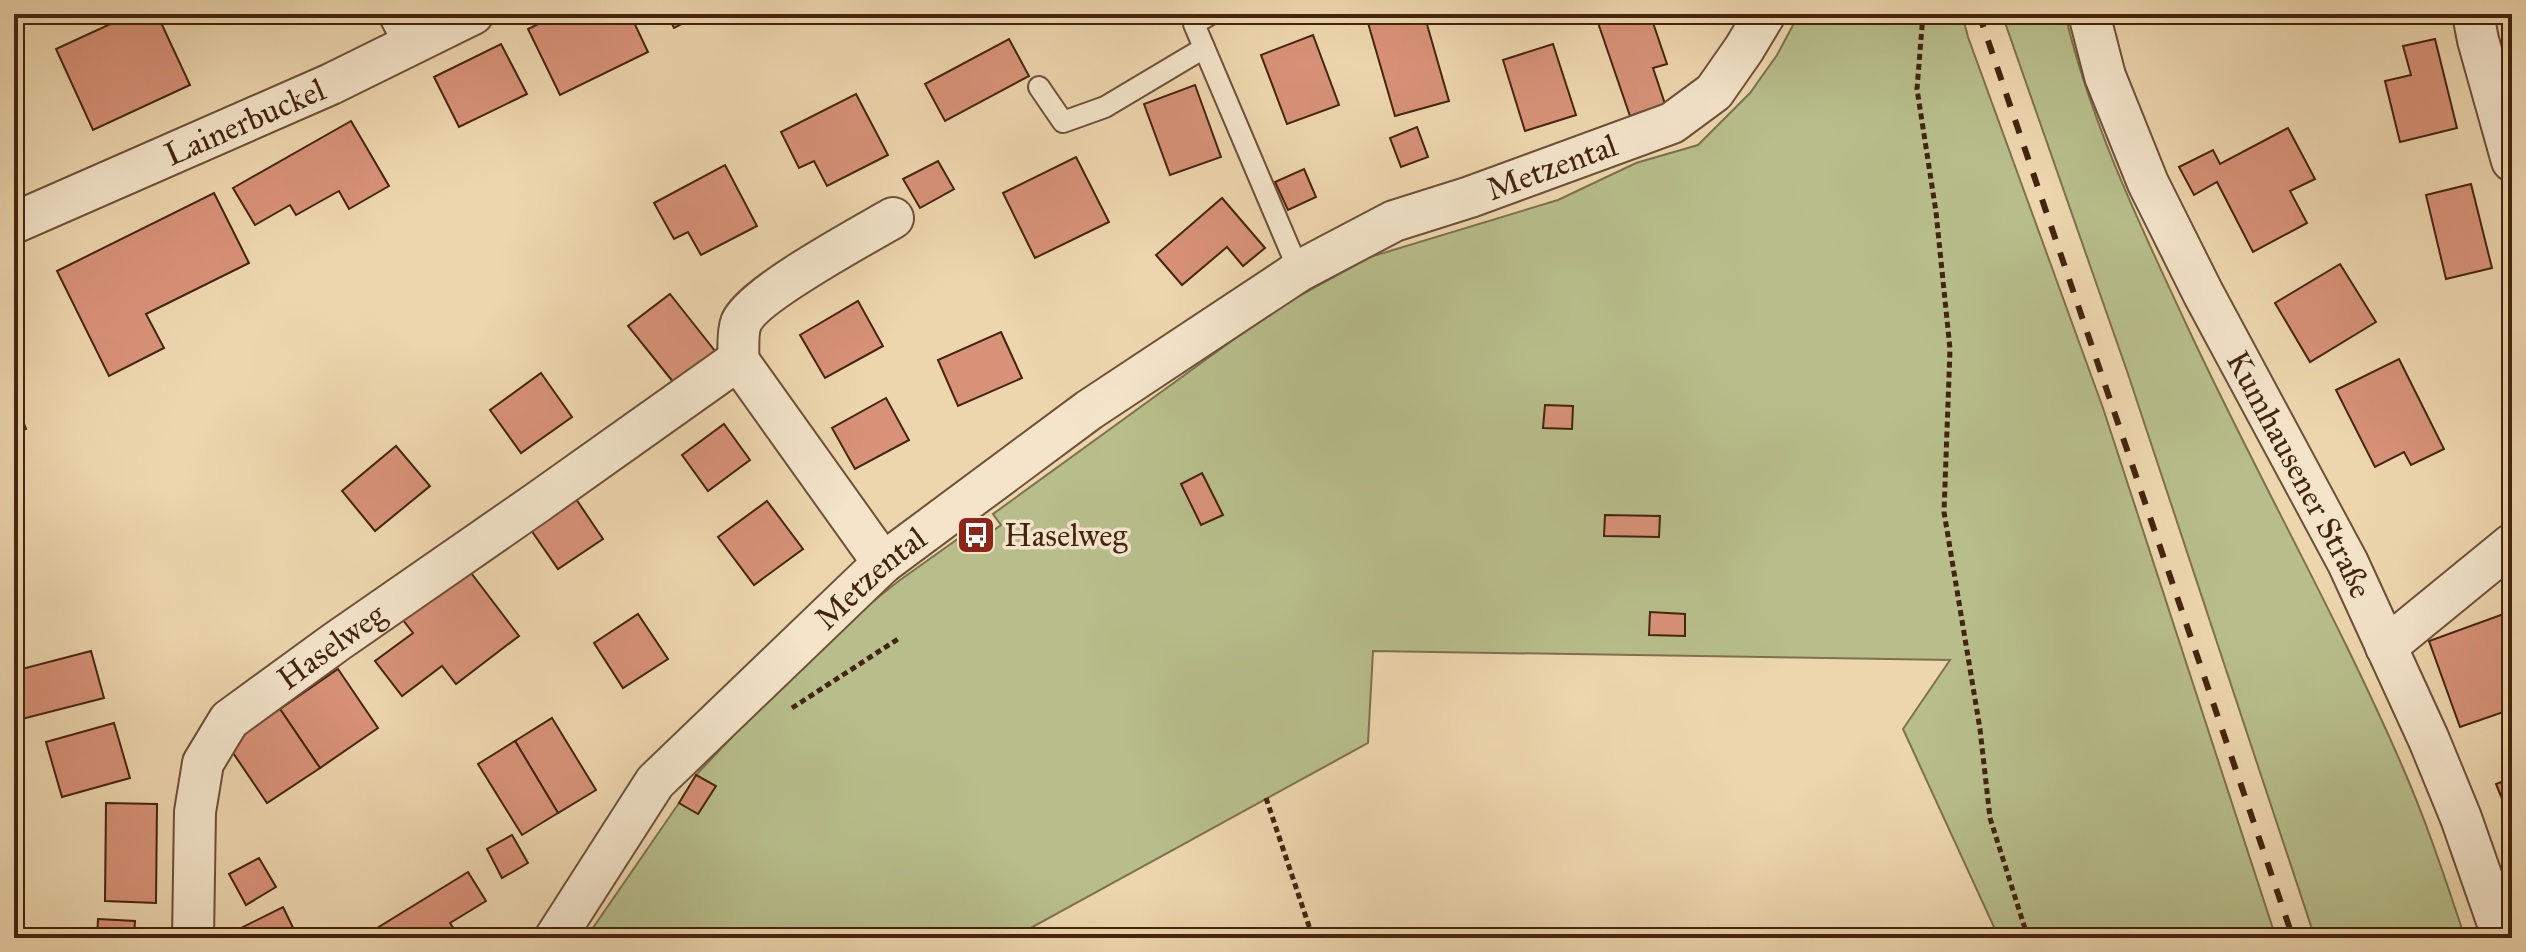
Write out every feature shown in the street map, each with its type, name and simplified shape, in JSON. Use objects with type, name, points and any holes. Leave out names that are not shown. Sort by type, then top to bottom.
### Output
[{"type":"street","name":"Lainerbuckel","points":[[14,223],[331,84],[397,30],[473,14]]},
{"type":"street","name":"Metzental","points":[[555,938],[655,782],[883,563],[1089,410],[1299,271],[1394,221],[1470,197],[1672,123],[1714,92],[1765,14]]},
{"type":"street","name":"Kumhausener Straße","points":[[2089,14],[2105,76],[2148,183],[2203,293],[2348,563],[2429,740],[2461,818],[2503,938]]},
{"type":"street","points":[[2473,14],[2512,161]]},
{"type":"street","points":[[883,563],[738,360],[741,323],[759,301],[893,218]]},
{"type":"street","name":"Haselweg","points":[[193,938],[197,800],[203,763],[229,720],[738,360]]},
{"type":"street","points":[[2386,647],[2512,544]]},
{"type":"lane","points":[[1211,14],[1194,24],[1299,271]]},
{"type":"lane","points":[[1039,87],[1063,122],[1105,107],[1204,48]]},
{"type":"path","points":[[1923,14],[1917,89],[1936,212],[1950,349],[1944,512],[1980,729],[1990,818],[2028,938]]},
{"type":"path","points":[[784,714],[898,639]]},
{"type":"path","points":[[1266,798],[1313,938]]},
{"type":"green space","points":[[1799,14],[1922,14],[1937,22],[1937,14],[1962,14],[2103,408],[2276,938],[1999,938],[1903,729],[1950,660],[1373,651],[1368,743],[1025,931],[1018,938],[586,938],[679,803],[698,814],[715,786],[696,775],[824,640],[900,580],[969,531],[977,542],[1001,525],[993,514],[1277,308],[1370,257],[1558,200],[1636,163],[1698,145],[1750,93],[1777,55]]},
{"type":"green space","points":[[2002,14],[2065,14],[2103,135],[2135,213],[2214,383],[2378,712],[2420,810],[2465,938],[2315,938],[2128,374]]},
{"type":"building","points":[[20,14],[42,14],[25,23]]},
{"type":"building","points":[[132,14],[157,14],[190,85],[93,130],[56,49]]},
{"type":"building","points":[[274,14],[293,14],[278,22]]},
{"type":"building","points":[[559,14],[630,14],[648,52],[560,95],[528,29]]},
{"type":"building","points":[[667,14],[701,14],[674,28]]},
{"type":"building","points":[[1088,14],[1109,14],[1093,23]]},
{"type":"building","points":[[1397,14],[1424,14],[1449,101],[1395,116],[1368,23]]},
{"type":"building","points":[[1595,14],[1650,14],[1667,64],[1653,68],[1665,104],[1630,116]]},
{"type":"building","points":[[1313,35],[1339,105],[1287,124],[1261,55]]},
{"type":"building","points":[[1009,39],[1029,76],[945,121],[925,84]]},
{"type":"building","points":[[2435,39],[2457,128],[2400,142],[2385,81],[2411,75],[2403,46]]},
{"type":"building","points":[[501,44],[527,94],[459,127],[434,77]]},
{"type":"building","points":[[1553,44],[1576,115],[1525,131],[1503,60]]},
{"type":"building","points":[[1195,85],[1221,157],[1170,175],[1144,104]]},
{"type":"building","points":[[856,94],[888,155],[827,186],[814,161],[799,168],[781,132]]},
{"type":"building","points":[[351,121],[389,186],[349,209],[339,191],[296,215],[290,205],[255,225],[233,188]]},
{"type":"building","points":[[1417,127],[1428,157],[1401,167],[1390,138]]},
{"type":"building","points":[[2288,128],[2315,179],[2290,191],[2307,223],[2253,252],[2217,182],[2194,195],[2179,167],[2213,150],[2220,164]]},
{"type":"building","points":[[1076,157],[1109,222],[1035,258],[1003,193]]},
{"type":"building","points":[[938,161],[954,189],[920,208],[903,179]]},
{"type":"building","points":[[725,165],[757,226],[701,255],[688,232],[674,239],[654,203]]},
{"type":"building","points":[[1304,169],[1316,197],[1288,210],[1275,182]]},
{"type":"building","points":[[2471,184],[2492,268],[2446,279],[2426,195]]},
{"type":"building","points":[[214,193],[249,263],[146,314],[164,348],[109,376],[57,271]]},
{"type":"building","points":[[1222,198],[1265,248],[1243,266],[1227,247],[1182,285],[1156,255]]},
{"type":"building","points":[[2340,264],[2376,322],[2310,362],[2275,303]]},
{"type":"building","points":[[670,294],[719,356],[678,388],[628,326]]},
{"type":"building","points":[[858,301],[883,346],[825,378],[800,335]]},
{"type":"building","points":[[1001,332],[1022,378],[958,406],[938,360]]},
{"type":"building","points":[[2399,359],[2444,449],[2411,465],[2404,452],[2375,467],[2336,390]]},
{"type":"building","points":[[541,373],[572,417],[521,453],[490,410]]},
{"type":"building","points":[[14,397],[26,429],[14,433]]},
{"type":"building","points":[[886,398],[909,440],[855,469],[832,428]]},
{"type":"building","points":[[1545,405],[1573,406],[1572,429],[1543,428]]},
{"type":"building","points":[[724,424],[750,460],[708,491],[682,455]]},
{"type":"building","points":[[396,446],[430,486],[375,531],[342,491]]},
{"type":"building","points":[[16,450],[21,530],[14,530]]},
{"type":"building","points":[[1202,473],[1223,515],[1201,525],[1181,484]]},
{"type":"building","points":[[576,499],[603,539],[558,569],[531,530]]},
{"type":"building","points":[[767,501],[803,549],[754,585],[718,537]]},
{"type":"building","points":[[1605,515],[1660,516],[1659,537],[1604,536]]},
{"type":"building","points":[[465,565],[519,636],[456,684],[442,666],[402,696],[375,661],[413,633],[399,615]]},
{"type":"building","points":[[2512,611],[2512,655],[2507,657],[2512,672],[2512,709],[2460,727],[2429,641]]},
{"type":"building","points":[[1650,612],[1685,614],[1685,636],[1649,635]]},
{"type":"building","points":[[638,614],[668,659],[623,688],[594,643]]},
{"type":"building","points":[[91,651],[104,698],[14,721],[14,671]]},
{"type":"building","points":[[338,669],[378,728],[320,768],[280,709]]},
{"type":"building","points":[[280,709],[320,768],[267,803],[227,744]]},
{"type":"building","points":[[552,718],[596,790],[558,813],[515,741]]},
{"type":"building","points":[[114,723],[130,778],[62,797],[46,742]]},
{"type":"building","points":[[515,741],[558,813],[522,835],[478,764]]},
{"type":"building","points":[[696,775],[716,786],[698,814],[679,803]]},
{"type":"building","points":[[2512,778],[2512,815],[2509,816],[2496,784]]},
{"type":"building","points":[[106,803],[157,804],[156,903],[105,901]]},
{"type":"building","points":[[512,835],[528,863],[502,878],[487,849]]},
{"type":"building","points":[[259,858],[276,887],[246,905],[229,874]]},
{"type":"building","points":[[468,872],[486,901],[450,923],[460,938],[361,938]]},
{"type":"building","points":[[283,907],[298,938],[228,938],[227,935]]},
{"type":"building","points":[[98,919],[135,921],[134,938],[97,938]]},
{"type":"railway","points":[[1979,14],[2293,938]]},
{"type":"place","name":"Haselweg","points":[[976,535]]}]
